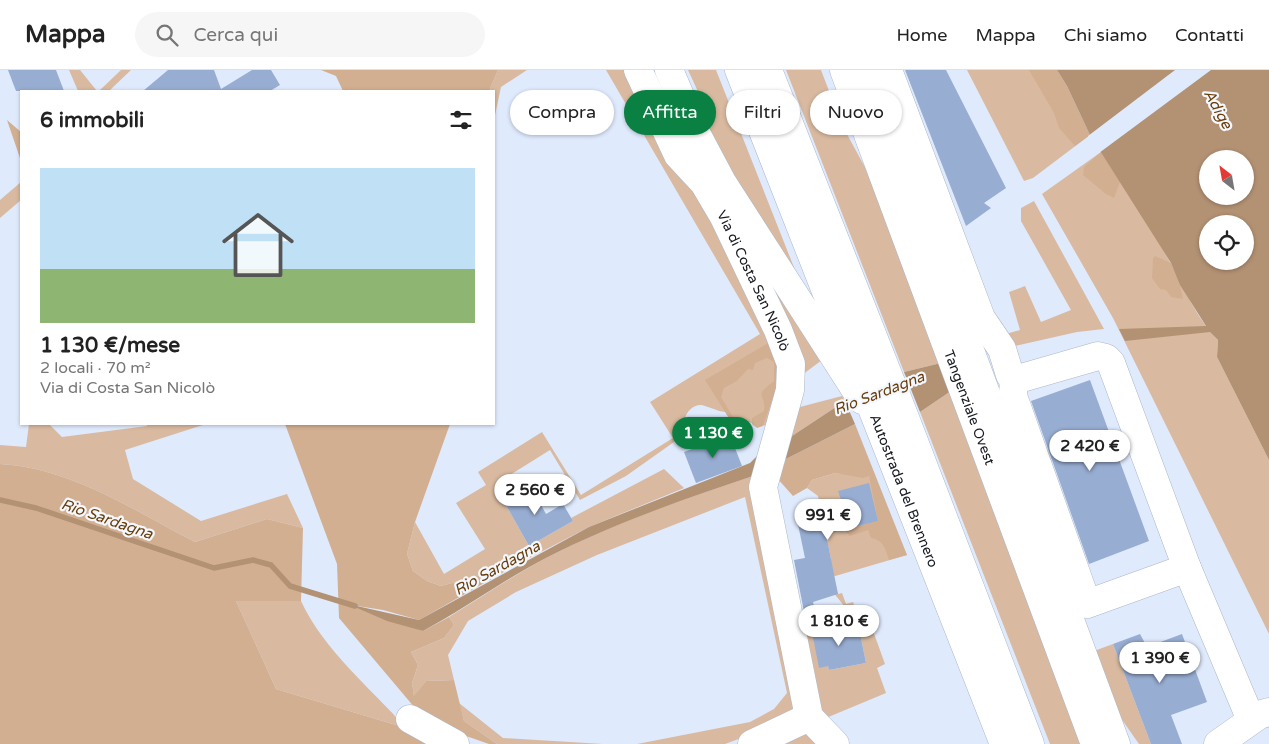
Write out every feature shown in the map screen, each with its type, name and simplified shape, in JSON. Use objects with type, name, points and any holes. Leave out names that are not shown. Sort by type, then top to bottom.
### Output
[{"type":"main road","name":"Via di Costa San Nicolò","points":[[638,70],[678,155],[704,183],[724,217],[786,348],[791,364],[790,390],[763,487],[809,717]]},
{"type":"main road","points":[[657,70],[690,136],[860,389]]},
{"type":"main road","points":[[669,70],[696,134],[722,182]]},
{"type":"main road","name":"Autostrada del Brennero","points":[[739,70],[860,389],[880,428],[1004,744]]},
{"type":"main road","name":"Autostrada del Brennero","points":[[768,70],[905,418],[1030,744]]},
{"type":"main road","name":"Tangenziale Ovest","points":[[844,70],[1116,744]]},
{"type":"main road","name":"Tangenziale Ovest","points":[[866,70],[966,371],[1095,744]]},
{"type":"main road","points":[[888,70],[981,318],[1002,349],[1009,372],[1014,377],[1025,377],[1094,356],[1106,358],[1112,363],[1186,568],[1260,716],[1218,744]]},
{"type":"main road","points":[[1014,377],[1013,396],[1087,604],[1186,568]]},
{"type":"main road","points":[[752,744],[809,717],[835,744]]},
{"type":"main road","points":[[410,719],[455,744]]},
{"type":"shaded area","points":[[69,70],[80,70],[96,90],[78,90]]},
{"type":"shaded area","points":[[121,70],[131,70],[110,90],[100,90]]},
{"type":"shaded area","points":[[321,70],[498,70],[489,90],[343,90],[336,76]]},
{"type":"shaded area","points":[[498,70],[527,70],[501,87],[495,115],[495,90],[489,90]]},
{"type":"shaded area","points":[[606,70],[632,70],[644,90],[624,90],[624,101]]},
{"type":"shaded area","points":[[688,70],[716,70],[726,95],[726,135],[742,135],[810,308],[705,135],[716,135],[716,90],[697,90]]},
{"type":"shaded area","points":[[786,70],[821,70],[829,90],[810,90],[810,131],[800,106],[800,90],[794,90]]},
{"type":"shaded area","points":[[967,70],[1057,70],[1090,135],[1033,178],[1024,181]]},
{"type":"shaded area","points":[[1029,70],[1057,70],[1067,86],[1090,135],[1075,146],[1059,128],[1054,113]]},
{"type":"shaded area","points":[[7,120],[20,131],[20,158]]},
{"type":"shaded area","points":[[644,135],[670,135],[703,191],[783,357],[771,427],[729,418],[725,412],[701,405],[695,406],[690,409],[684,419],[674,442],[626,476],[580,500],[550,450],[505,478],[508,484],[502,491],[506,498],[503,500],[529,546],[573,521],[571,518],[664,469],[684,488],[589,527],[516,565],[441,586],[427,581],[413,571],[407,554],[415,522],[444,574],[485,549],[456,503],[486,485],[478,472],[542,432],[581,495],[673,438],[650,402],[760,334]]},
{"type":"shaded area","points":[[811,135],[847,135],[873,182],[941,363],[904,372]]},
{"type":"shaded area","points":[[1101,152],[1154,234],[1197,313],[1218,340],[1217,357],[1269,460],[1269,634],[1113,318],[1042,194]]},
{"type":"shaded area","points":[[1101,152],[1120,182],[1114,198],[1106,194],[1083,175],[1084,167]]},
{"type":"shaded area","points":[[20,183],[20,201],[0,218],[0,200]]},
{"type":"shaded area","points":[[1034,201],[1104,329],[1077,332],[1010,347],[1006,334],[1020,330],[1009,292],[1025,286],[1041,322],[1071,310],[1021,221],[1021,208]]},
{"type":"shaded area","points":[[743,236],[822,360],[798,378]]},
{"type":"shaded area","points":[[1155,256],[1171,263],[1180,285],[1183,299],[1171,297],[1166,290],[1160,289],[1152,278],[1153,258]]},
{"type":"shaded area","points":[[775,339],[779,380],[763,426],[757,428],[752,424],[752,418],[764,411],[761,395],[763,390],[774,381],[774,362],[767,358],[755,363],[753,370],[748,369],[737,381],[724,388],[721,397],[733,417],[729,418],[705,380]]},
{"type":"shaded area","points":[[951,391],[1083,744],[1050,744],[920,412]]},
{"type":"shaded area","points":[[842,396],[845,401],[789,438],[796,408]]},
{"type":"shaded area","points":[[855,424],[907,555],[889,560],[883,546],[879,541],[871,538],[868,530],[850,536],[844,530],[878,521],[869,476],[863,478],[835,473],[812,480],[807,488],[793,496],[777,478],[782,461]]},
{"type":"shaded area","points":[[29,425],[50,425],[62,437],[147,425],[203,425],[125,450],[133,479],[201,521],[287,494],[303,528],[267,519],[195,542],[125,504],[77,482],[52,473],[0,464],[0,445],[26,447]]},
{"type":"shaded area","points":[[285,425],[450,425],[415,522],[407,554],[413,571],[427,581],[441,586],[516,565],[419,620],[383,610],[351,605],[423,631],[449,617],[454,625],[444,638],[411,652],[418,665],[412,683],[414,696],[426,681],[454,680],[464,721],[497,744],[489,744],[466,736],[415,708],[339,618],[337,564]]},
{"type":"shaded area","points":[[0,464],[52,473],[77,482],[125,504],[195,542],[267,519],[303,528],[301,601],[236,601],[276,689],[406,728],[428,744],[0,744]]},
{"type":"shaded area","points":[[835,473],[869,476],[907,555],[825,579],[831,559],[818,496],[807,488],[812,480]]},
{"type":"shaded area","points":[[756,475],[794,710],[771,727],[725,744],[637,744],[750,722],[774,709],[787,693],[745,497],[597,555],[516,592],[468,621],[448,655],[454,680],[426,681],[414,697],[412,683],[418,665],[411,652],[444,638],[454,625],[449,617],[520,573],[569,546],[648,513]]},
{"type":"shaded area","points":[[828,586],[836,586],[838,594],[842,593],[846,604],[853,602],[860,620],[868,617],[885,664],[877,668],[886,693],[826,718],[817,703],[802,634],[820,630],[829,670],[866,663],[858,623]]},
{"type":"shaded area","points":[[236,601],[301,601],[322,637],[335,653],[406,728],[276,689]]},
{"type":"shaded area","points":[[1113,644],[1151,744],[1139,744],[1118,714],[1094,651]]},
{"type":"shaded area","points":[[459,703],[503,738],[603,744],[497,744],[464,721]]},
{"type":"shaded area","points":[[804,730],[830,744],[768,744]]},
{"type":"water","name":"Adige","points":[[1057,70],[1269,70],[1269,460],[1217,357],[1218,340],[1210,332],[1125,341],[1119,329],[1206,326],[1180,285],[1171,263],[1090,135],[1067,86]]},
{"type":"water","points":[[941,363],[951,391],[920,412],[904,372]]},
{"type":"water","points":[[845,401],[855,424],[782,461],[789,438]]},
{"type":"water","points":[[764,449],[756,475],[649,513],[570,546],[528,568],[423,631],[387,621],[348,604],[419,620],[589,527],[750,463]]},
{"type":"pier","points":[[1175,70],[1211,70],[1099,153],[1088,136]]},
{"type":"building","points":[[8,70],[56,70],[64,90],[20,90],[16,91]]},
{"type":"building","points":[[168,70],[214,70],[221,89],[252,70],[271,70],[280,85],[272,90],[144,90]]},
{"type":"building","points":[[905,70],[946,70],[1006,188],[984,203],[991,208],[966,226]]},
{"type":"building","points":[[1090,380],[1149,541],[1089,564],[1031,401]]},
{"type":"building","points":[[730,435],[742,466],[696,483],[684,452]]},
{"type":"building","points":[[869,483],[878,521],[826,534],[838,594],[813,602],[817,618],[806,622],[794,560],[805,558],[795,510],[841,500],[838,491]]},
{"type":"building","points":[[530,485],[546,514],[563,504],[573,521],[529,546],[503,500]]},
{"type":"building","points":[[858,623],[866,663],[829,670],[828,666],[819,668],[812,632]]},
{"type":"building","points":[[1140,634],[1147,647],[1182,634],[1207,702],[1171,715],[1182,744],[1151,744],[1113,644]]},
{"type":"waterway","name":"Rio Sardagna","points":[[0,500],[36,508],[214,568],[253,560],[271,565],[290,586],[355,606]]}]
